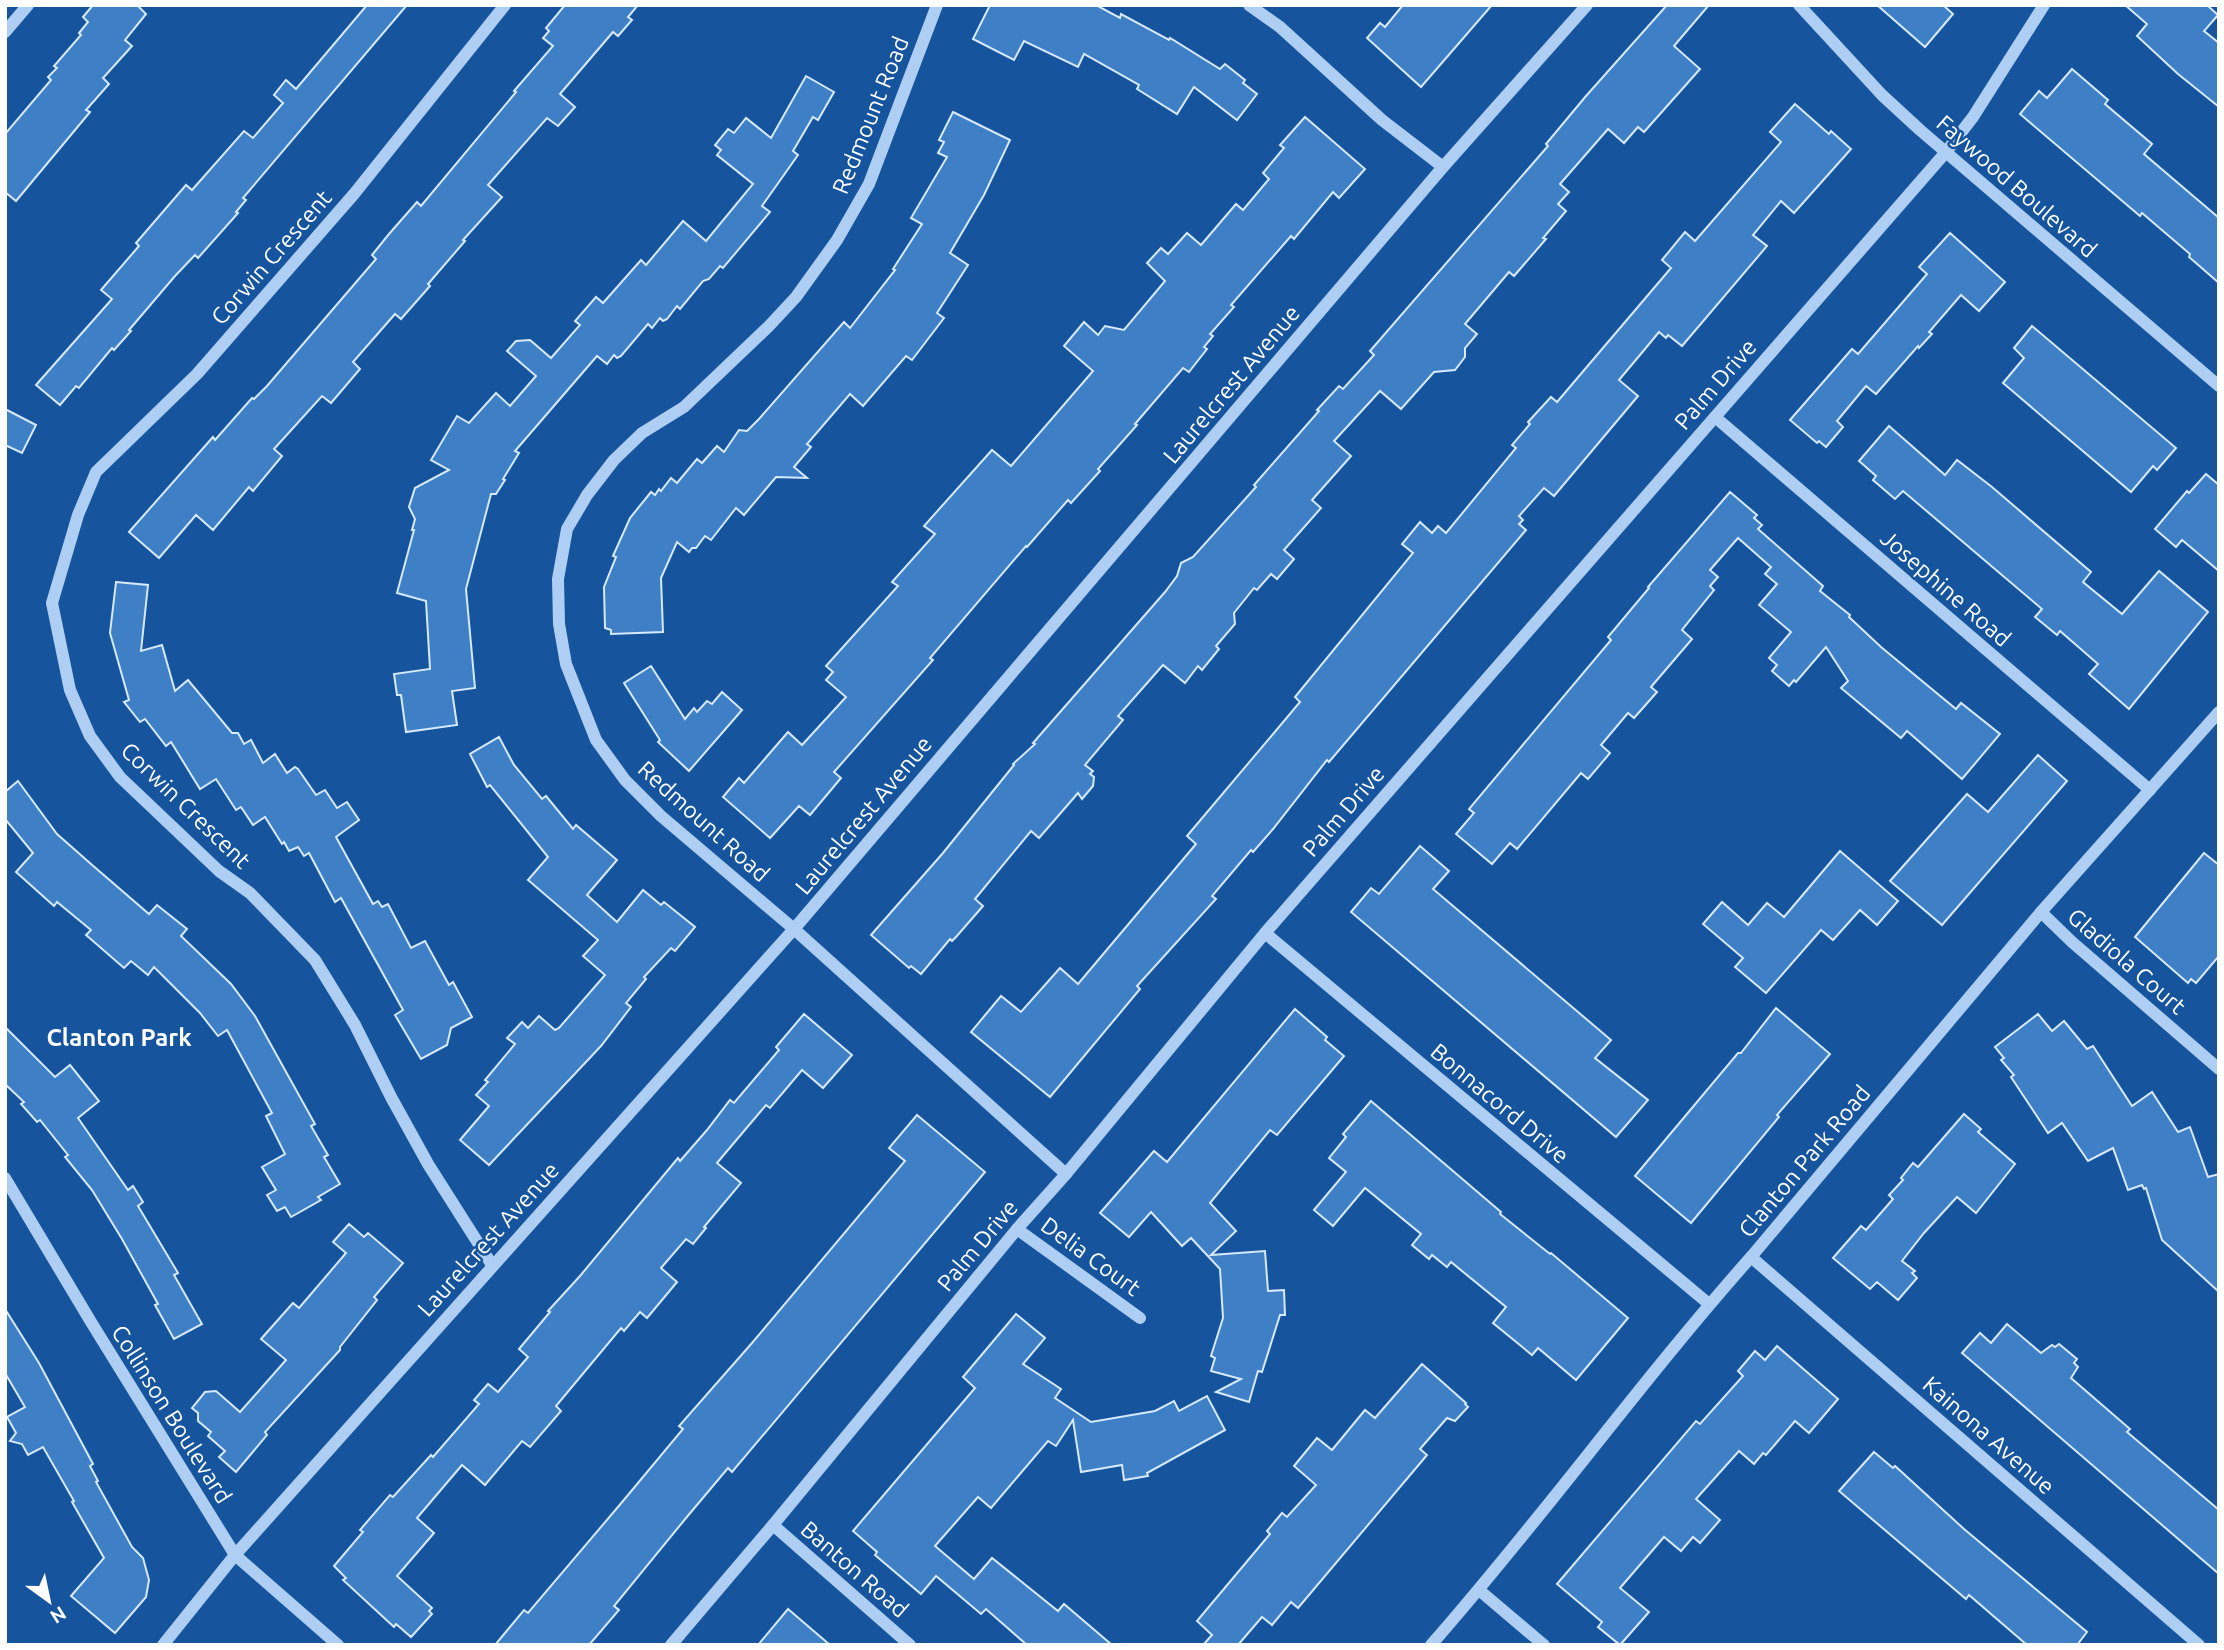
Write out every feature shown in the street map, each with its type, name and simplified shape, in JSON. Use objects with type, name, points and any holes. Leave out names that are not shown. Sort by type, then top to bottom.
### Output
[{"type":"street","points":[[5,32],[28,5]]},
{"type":"street","name":"Corwin Crescent","points":[[492,1265],[428,1164],[355,1025],[315,960],[250,893],[219,871],[120,776],[90,736],[70,690],[52,603],[78,515],[96,472],[197,373],[355,194],[505,5]]},
{"type":"street","name":"Redmount Road","points":[[937,5],[869,184],[837,240],[796,297],[769,327],[684,407],[642,433],[614,460],[586,495],[567,529],[558,579],[559,624],[566,664],[596,740],[625,780],[661,816],[794,929],[1066,1174]]},
{"type":"street","points":[[1249,5],[1280,27],[1382,120],[1443,167]]},
{"type":"street","name":"Laurelcrest Avenue","points":[[163,1645],[235,1555],[794,929],[1443,167],[1587,5]]},
{"type":"street","name":"Faywood Boulevard","points":[[1800,5],[1882,95],[2219,386]]},
{"type":"street","name":"Palm Drive","points":[[671,1645],[1265,933],[1946,152],[1973,117],[2043,5]]},
{"type":"street","name":"Josephine Road","points":[[1715,417],[2150,790]]},
{"type":"street","name":"Clanton Park Road","points":[[1431,1645],[1479,1590],[1709,1304],[2040,912],[2219,712]]},
{"type":"street","name":"Gladiola Court","points":[[2040,912],[2219,1069]]},
{"type":"street","name":"Bonnacord Drive","points":[[1265,933],[1709,1304]]},
{"type":"street","name":"Collinson Boulevard","points":[[5,1178],[235,1555],[338,1645]]},
{"type":"street","name":"Delia Court","points":[[1017,1229],[1140,1318]]},
{"type":"street","name":"Kainona Avenue","points":[[1751,1257],[2199,1645]]},
{"type":"street","name":"Banton Road","points":[[772,1525],[910,1645]]},
{"type":"street","points":[[1479,1590],[1544,1645]]},
{"type":"building","points":[[93,5],[137,5],[146,14],[125,40],[132,46],[103,78],[109,84],[86,110],[90,112],[16,201],[5,192],[5,134],[51,80],[48,77],[57,68],[54,66],[81,35],[79,33],[88,22],[83,17]]},
{"type":"building","points":[[367,5],[407,5],[243,198],[246,200],[236,212],[238,213],[198,258],[195,255],[175,276],[129,330],[131,331],[60,405],[36,385],[112,299],[101,290],[139,246],[136,243],[186,185],[192,190],[244,131],[253,138],[283,103],[274,95],[286,80],[296,89]]},
{"type":"building","points":[[565,5],[638,5],[628,17],[632,20],[618,36],[613,32],[560,94],[575,107],[558,126],[547,118],[488,185],[502,197],[463,240],[465,241],[428,284],[430,286],[401,319],[395,314],[353,362],[360,369],[331,403],[322,396],[274,449],[282,456],[253,491],[249,487],[213,530],[196,515],[159,558],[129,532],[213,437],[215,440],[252,398],[267,386],[376,259],[372,255],[389,234],[417,202],[421,206],[516,92],[514,91],[553,46],[543,38],[549,31],[546,28]]},
{"type":"building","points":[[990,5],[1096,5],[1120,18],[1121,14],[1169,40],[1170,38],[1220,69],[1225,64],[1257,94],[1237,120],[1194,87],[1177,114],[1137,89],[1139,85],[1084,54],[1078,67],[1024,41],[1014,60],[973,39]]},
{"type":"building","points":[[1403,5],[1492,5],[1421,87],[1367,38],[1380,23],[1385,27]]},
{"type":"building","points":[[1667,5],[1709,5],[1674,46],[1700,69],[1644,132],[1638,127],[1624,143],[1608,129],[1560,184],[1569,192],[1558,204],[1566,211],[1543,238],[1546,239],[1514,276],[1509,272],[1465,324],[1477,334],[1465,348],[1465,357],[1455,370],[1434,372],[1401,409],[1380,391],[1334,441],[1351,456],[1312,500],[1321,508],[1284,550],[1294,559],[1277,579],[1271,574],[1257,590],[1254,588],[1234,613],[1235,624],[1216,646],[1219,649],[1202,670],[1198,666],[1185,683],[1163,665],[1118,716],[1123,720],[1085,765],[1093,771],[1090,774],[1094,777],[1093,786],[1082,799],[1078,793],[1039,838],[1031,831],[975,899],[983,906],[952,941],[950,939],[921,974],[911,966],[909,968],[871,935],[943,853],[1013,764],[1035,744],[1033,743],[1165,592],[1177,576],[1181,563],[1193,557],[1256,487],[1254,485],[1319,411],[1317,410],[1339,386],[1343,389],[1374,355],[1370,351],[1548,146],[1546,144],[1586,96]]},
{"type":"building","points":[[1877,5],[1943,5],[1953,14],[1925,47]]},
{"type":"building","points":[[2125,5],[2207,5],[2218,15],[2204,31],[2219,43],[2219,107],[2137,36],[2147,24]]},
{"type":"building","points":[[2072,69],[2108,100],[2105,104],[2152,144],[2144,154],[2219,218],[2219,283],[2142,213],[2140,216],[2020,114],[2039,91],[2047,98]]},
{"type":"building","points":[[806,76],[834,92],[818,120],[813,117],[793,151],[798,155],[762,206],[770,212],[723,268],[720,266],[709,279],[703,281],[680,309],[677,306],[667,319],[663,321],[660,318],[652,328],[648,324],[621,356],[617,358],[614,355],[607,364],[597,356],[515,451],[519,453],[503,479],[505,480],[496,494],[491,494],[466,589],[475,688],[452,691],[457,725],[406,732],[401,695],[397,695],[394,674],[430,669],[426,601],[397,593],[414,530],[415,519],[409,507],[415,488],[449,470],[431,460],[457,416],[469,423],[496,393],[510,406],[536,376],[507,351],[516,341],[530,340],[551,358],[580,325],[575,321],[596,297],[603,303],[641,260],[646,265],[683,221],[706,241],[753,184],[717,155],[721,150],[715,145],[728,129],[734,133],[746,118],[771,138]]},
{"type":"building","points":[[1795,104],[1851,149],[1794,213],[1781,201],[1753,235],[1767,246],[1682,346],[1668,335],[1666,338],[1659,332],[1619,380],[1638,396],[1554,496],[1544,488],[1519,516],[1523,520],[1519,524],[1526,530],[1329,762],[1327,760],[1273,829],[1253,852],[1251,850],[1212,896],[1216,899],[1137,986],[1140,989],[1050,1097],[971,1032],[1001,996],[1021,1012],[1060,968],[1078,984],[1196,844],[1187,836],[1300,702],[1295,697],[1413,553],[1402,544],[1420,522],[1432,533],[1438,526],[1446,533],[1516,448],[1512,445],[1530,424],[1528,422],[1551,397],[1557,402],[1671,268],[1662,260],[1685,232],[1695,241],[1781,142],[1770,132]]},
{"type":"building","points":[[953,112],[1010,140],[984,195],[950,253],[968,265],[937,313],[944,318],[912,360],[906,356],[863,406],[850,394],[807,444],[811,447],[794,467],[807,478],[776,477],[744,515],[736,508],[711,540],[705,536],[696,548],[689,552],[677,542],[661,578],[663,632],[611,634],[611,630],[605,628],[604,587],[616,557],[613,556],[630,518],[651,492],[655,495],[659,489],[661,491],[671,478],[677,483],[697,459],[702,463],[717,446],[724,452],[739,430],[747,431],[759,419],[844,322],[850,328],[895,270],[893,269],[922,224],[911,218],[947,157],[938,153],[944,142],[939,140]]},
{"type":"building","points":[[1305,117],[1365,169],[1339,198],[1333,192],[1294,239],[1291,236],[1231,305],[1234,307],[1210,334],[1213,336],[1204,347],[1207,349],[1189,372],[1183,368],[1098,469],[1100,471],[1071,503],[1068,500],[1026,546],[930,658],[933,660],[834,772],[841,778],[810,815],[799,806],[770,838],[723,797],[739,778],[744,783],[788,732],[802,745],[846,697],[826,680],[833,672],[826,666],[898,586],[892,582],[935,534],[924,526],[992,450],[1011,466],[1093,371],[1064,346],[1084,322],[1098,335],[1105,326],[1124,330],[1165,281],[1147,263],[1161,248],[1168,254],[1187,233],[1201,245],[1236,204],[1243,210],[1269,179],[1263,173],[1284,148],[1280,145]]},
{"type":"building","points":[[1950,233],[2005,282],[1979,311],[1961,295],[1929,332],[1932,334],[1876,394],[1866,386],[1837,421],[1843,427],[1826,447],[1819,441],[1817,443],[1790,420],[1852,349],[1858,354],[1927,274],[1919,267]]},
{"type":"building","points":[[2032,326],[2176,448],[2157,470],[2153,466],[2131,492],[2003,383],[2024,358],[2014,348]]},
{"type":"building","points":[[5,409],[36,425],[22,453],[5,445]]},
{"type":"building","points":[[1889,426],[1945,475],[1957,460],[1992,487],[2091,572],[2083,582],[2122,614],[2159,571],[2208,612],[2129,709],[2089,674],[2098,664],[2060,631],[2057,635],[2035,617],[2042,609],[1903,491],[1895,499],[1873,480],[1876,476],[1859,461]]},
{"type":"building","points":[[2206,474],[2219,485],[2219,571],[2182,540],[2176,547],[2155,529],[2187,491],[2189,493]]},
{"type":"building","points":[[1730,492],[1757,515],[1754,518],[1762,525],[1758,529],[1823,586],[1820,591],[1850,615],[1849,617],[1881,647],[1956,709],[1961,703],[2000,734],[1962,779],[1907,731],[1901,738],[1841,688],[1848,681],[1826,647],[1796,682],[1794,680],[1789,686],[1772,671],[1777,665],[1769,658],[1791,632],[1759,605],[1777,584],[1765,574],[1771,567],[1738,538],[1710,570],[1718,577],[1710,586],[1714,590],[1682,630],[1692,639],[1651,687],[1657,692],[1634,718],[1628,713],[1601,745],[1610,753],[1588,779],[1581,773],[1517,849],[1510,843],[1492,864],[1456,834],[1474,813],[1469,809],[1611,640],[1608,637],[1648,587]]},
{"type":"building","points":[[116,582],[148,585],[141,651],[162,645],[175,691],[188,680],[232,733],[238,733],[244,744],[251,740],[263,763],[275,754],[287,773],[295,767],[298,769],[316,795],[325,790],[337,808],[347,802],[359,820],[336,837],[373,904],[378,901],[382,907],[388,904],[411,948],[425,941],[449,985],[453,982],[472,1017],[451,1028],[447,1045],[421,1059],[395,1015],[403,1010],[341,898],[335,902],[309,853],[304,856],[298,847],[289,851],[265,817],[253,825],[241,807],[236,810],[216,779],[200,789],[171,742],[166,746],[145,719],[140,722],[124,702],[129,700],[110,633]]},
{"type":"building","points":[[651,666],[685,719],[694,708],[697,712],[707,701],[712,704],[722,692],[742,710],[689,771],[658,742],[660,740],[624,683]]},
{"type":"building","points":[[499,737],[514,765],[542,799],[546,796],[573,829],[576,825],[617,860],[587,895],[617,922],[643,890],[661,905],[664,902],[695,927],[675,951],[671,948],[644,977],[646,979],[626,1003],[631,1007],[601,1046],[489,1165],[460,1140],[489,1106],[476,1095],[515,1044],[507,1038],[522,1022],[528,1028],[539,1016],[555,1030],[559,1028],[605,975],[583,956],[598,940],[528,880],[548,857],[490,785],[487,787],[470,754]]},
{"type":"building","points":[[2038,755],[2067,781],[1942,925],[1890,881],[1967,794],[1988,812]]},
{"type":"building","points":[[18,781],[57,834],[91,864],[149,914],[157,905],[187,929],[181,936],[231,984],[255,1016],[315,1124],[311,1126],[328,1155],[324,1157],[340,1184],[318,1197],[321,1200],[291,1217],[285,1207],[277,1211],[267,1195],[276,1190],[262,1167],[285,1154],[266,1116],[272,1113],[227,1030],[218,1036],[200,1013],[154,967],[148,975],[131,961],[124,968],[86,935],[91,930],[57,902],[54,906],[16,872],[33,853],[5,819],[5,792]]},
{"type":"building","points":[[1420,846],[1449,871],[1433,889],[1611,1040],[1595,1058],[1648,1100],[1616,1137],[1351,912],[1371,888],[1379,894]]},
{"type":"building","points":[[1840,851],[1898,901],[1877,925],[1860,910],[1833,940],[1821,930],[1766,993],[1735,967],[1743,958],[1703,924],[1722,902],[1748,925],[1767,903],[1784,917]]},
{"type":"building","points":[[2204,853],[2219,865],[2219,956],[2196,983],[2191,979],[2188,983],[2135,937]]},
{"type":"building","points":[[1776,1008],[1830,1054],[1777,1115],[1779,1117],[1691,1223],[1635,1176],[1738,1053],[1741,1053]]},
{"type":"building","points":[[1295,1009],[1344,1056],[1277,1135],[1270,1130],[1210,1203],[1236,1231],[1211,1255],[1265,1251],[1268,1291],[1284,1290],[1285,1315],[1280,1315],[1262,1372],[1258,1371],[1249,1402],[1216,1392],[1241,1379],[1211,1371],[1215,1358],[1211,1356],[1223,1318],[1220,1269],[1191,1238],[1182,1246],[1151,1212],[1129,1237],[1100,1213],[1154,1151],[1167,1162]]},
{"type":"building","points":[[804,1014],[852,1055],[823,1088],[802,1070],[770,1108],[766,1105],[717,1163],[741,1183],[693,1244],[686,1239],[661,1268],[677,1282],[647,1318],[640,1312],[624,1331],[621,1328],[556,1406],[561,1411],[530,1447],[522,1441],[485,1485],[462,1465],[417,1518],[434,1533],[397,1576],[432,1608],[429,1611],[432,1614],[411,1637],[396,1624],[394,1627],[343,1580],[346,1578],[334,1566],[390,1495],[393,1497],[431,1455],[433,1457],[479,1404],[474,1400],[488,1384],[498,1392],[528,1357],[519,1349],[550,1312],[548,1311],[678,1158],[680,1161],[730,1100],[734,1103],[779,1050],[776,1047]]},
{"type":"building","points":[[2038,1014],[2052,1031],[2064,1021],[2087,1049],[2093,1046],[2132,1106],[2152,1092],[2178,1132],[2190,1127],[2208,1177],[2219,1174],[2219,1292],[2162,1240],[2146,1188],[2142,1185],[2128,1190],[2113,1148],[2088,1161],[2062,1123],[2048,1133],[2011,1077],[2014,1075],[2001,1060],[2004,1058],[1995,1047]]},
{"type":"building","points":[[5,1027],[55,1077],[70,1065],[99,1101],[78,1118],[128,1190],[133,1186],[143,1202],[138,1206],[178,1273],[174,1275],[202,1324],[174,1339],[155,1305],[158,1304],[92,1190],[40,1120],[37,1122],[21,1104],[24,1102],[5,1084]]},
{"type":"building","points":[[1371,1101],[1501,1212],[1500,1214],[1628,1318],[1576,1380],[1538,1348],[1532,1355],[1493,1323],[1506,1307],[1451,1262],[1447,1267],[1432,1255],[1429,1259],[1412,1245],[1421,1234],[1365,1188],[1333,1226],[1314,1210],[1346,1172],[1329,1158],[1346,1137],[1343,1134]]},
{"type":"building","points":[[1964,1114],[1981,1129],[1978,1132],[2015,1164],[1976,1213],[1957,1197],[1924,1233],[1902,1261],[1915,1271],[1912,1273],[1917,1278],[1898,1300],[1877,1282],[1870,1289],[1833,1258],[1861,1226],[1866,1230],[1893,1199],[1889,1195],[1903,1180],[1901,1178],[1913,1163],[1918,1167]]},
{"type":"building","points":[[917,1115],[985,1172],[732,1472],[728,1468],[686,1518],[614,1606],[619,1610],[589,1645],[495,1645],[524,1610],[528,1613],[623,1501],[683,1429],[679,1426],[905,1161],[889,1148]]},
{"type":"building","points":[[349,1224],[364,1237],[368,1233],[403,1263],[374,1297],[377,1300],[340,1350],[265,1432],[267,1435],[236,1472],[219,1457],[225,1451],[208,1436],[211,1432],[198,1421],[198,1413],[192,1408],[205,1392],[216,1391],[240,1412],[286,1360],[261,1339],[293,1303],[299,1308],[346,1253],[333,1242]]},
{"type":"building","points":[[5,1309],[39,1363],[93,1464],[90,1466],[98,1481],[96,1482],[132,1547],[143,1558],[149,1580],[146,1597],[115,1633],[71,1596],[104,1558],[72,1502],[74,1501],[43,1447],[28,1455],[22,1444],[10,1441],[16,1433],[7,1417],[25,1407],[5,1373]]},
{"type":"building","points":[[1016,1314],[1045,1338],[1023,1364],[1061,1389],[1055,1398],[1091,1422],[1155,1411],[1174,1401],[1179,1411],[1207,1396],[1225,1430],[1147,1473],[1148,1476],[1124,1480],[1122,1465],[1081,1472],[1073,1420],[1056,1446],[1048,1441],[991,1508],[978,1497],[935,1546],[974,1579],[992,1558],[1058,1611],[1064,1604],[1112,1645],[1027,1645],[986,1609],[981,1614],[936,1576],[921,1594],[875,1555],[877,1552],[853,1531],[975,1388],[963,1377]]},
{"type":"building","points":[[2007,1324],[2041,1353],[2052,1345],[2055,1347],[2059,1344],[2077,1359],[2074,1363],[2078,1367],[2071,1378],[2130,1429],[2127,1432],[2219,1510],[2219,1574],[1962,1353],[1980,1333],[1991,1343]]},
{"type":"building","points":[[1777,1346],[1838,1399],[1809,1433],[1795,1421],[1766,1455],[1763,1453],[1754,1464],[1739,1451],[1696,1499],[1720,1520],[1700,1543],[1693,1537],[1681,1551],[1664,1537],[1620,1588],[1649,1612],[1620,1645],[1598,1627],[1602,1622],[1557,1584],[1696,1421],[1700,1424],[1743,1376],[1738,1371],[1755,1351],[1765,1360]]},
{"type":"building","points":[[1422,1364],[1468,1407],[1455,1421],[1447,1418],[1420,1449],[1427,1455],[1298,1608],[1291,1602],[1272,1625],[1262,1617],[1238,1645],[1203,1645],[1212,1635],[1197,1621],[1270,1534],[1267,1531],[1282,1513],[1287,1517],[1316,1485],[1294,1466],[1317,1438],[1332,1450],[1365,1410],[1375,1418]]},
{"type":"building","points":[[1874,1452],[1893,1468],[1895,1466],[1964,1529],[2087,1632],[2077,1645],[2027,1645],[1969,1595],[1966,1599],[1839,1491]]},
{"type":"building","points":[[788,1609],[830,1645],[758,1645]]},
{"type":"district","name":"Clanton Park","points":[[119,1037]]}]
